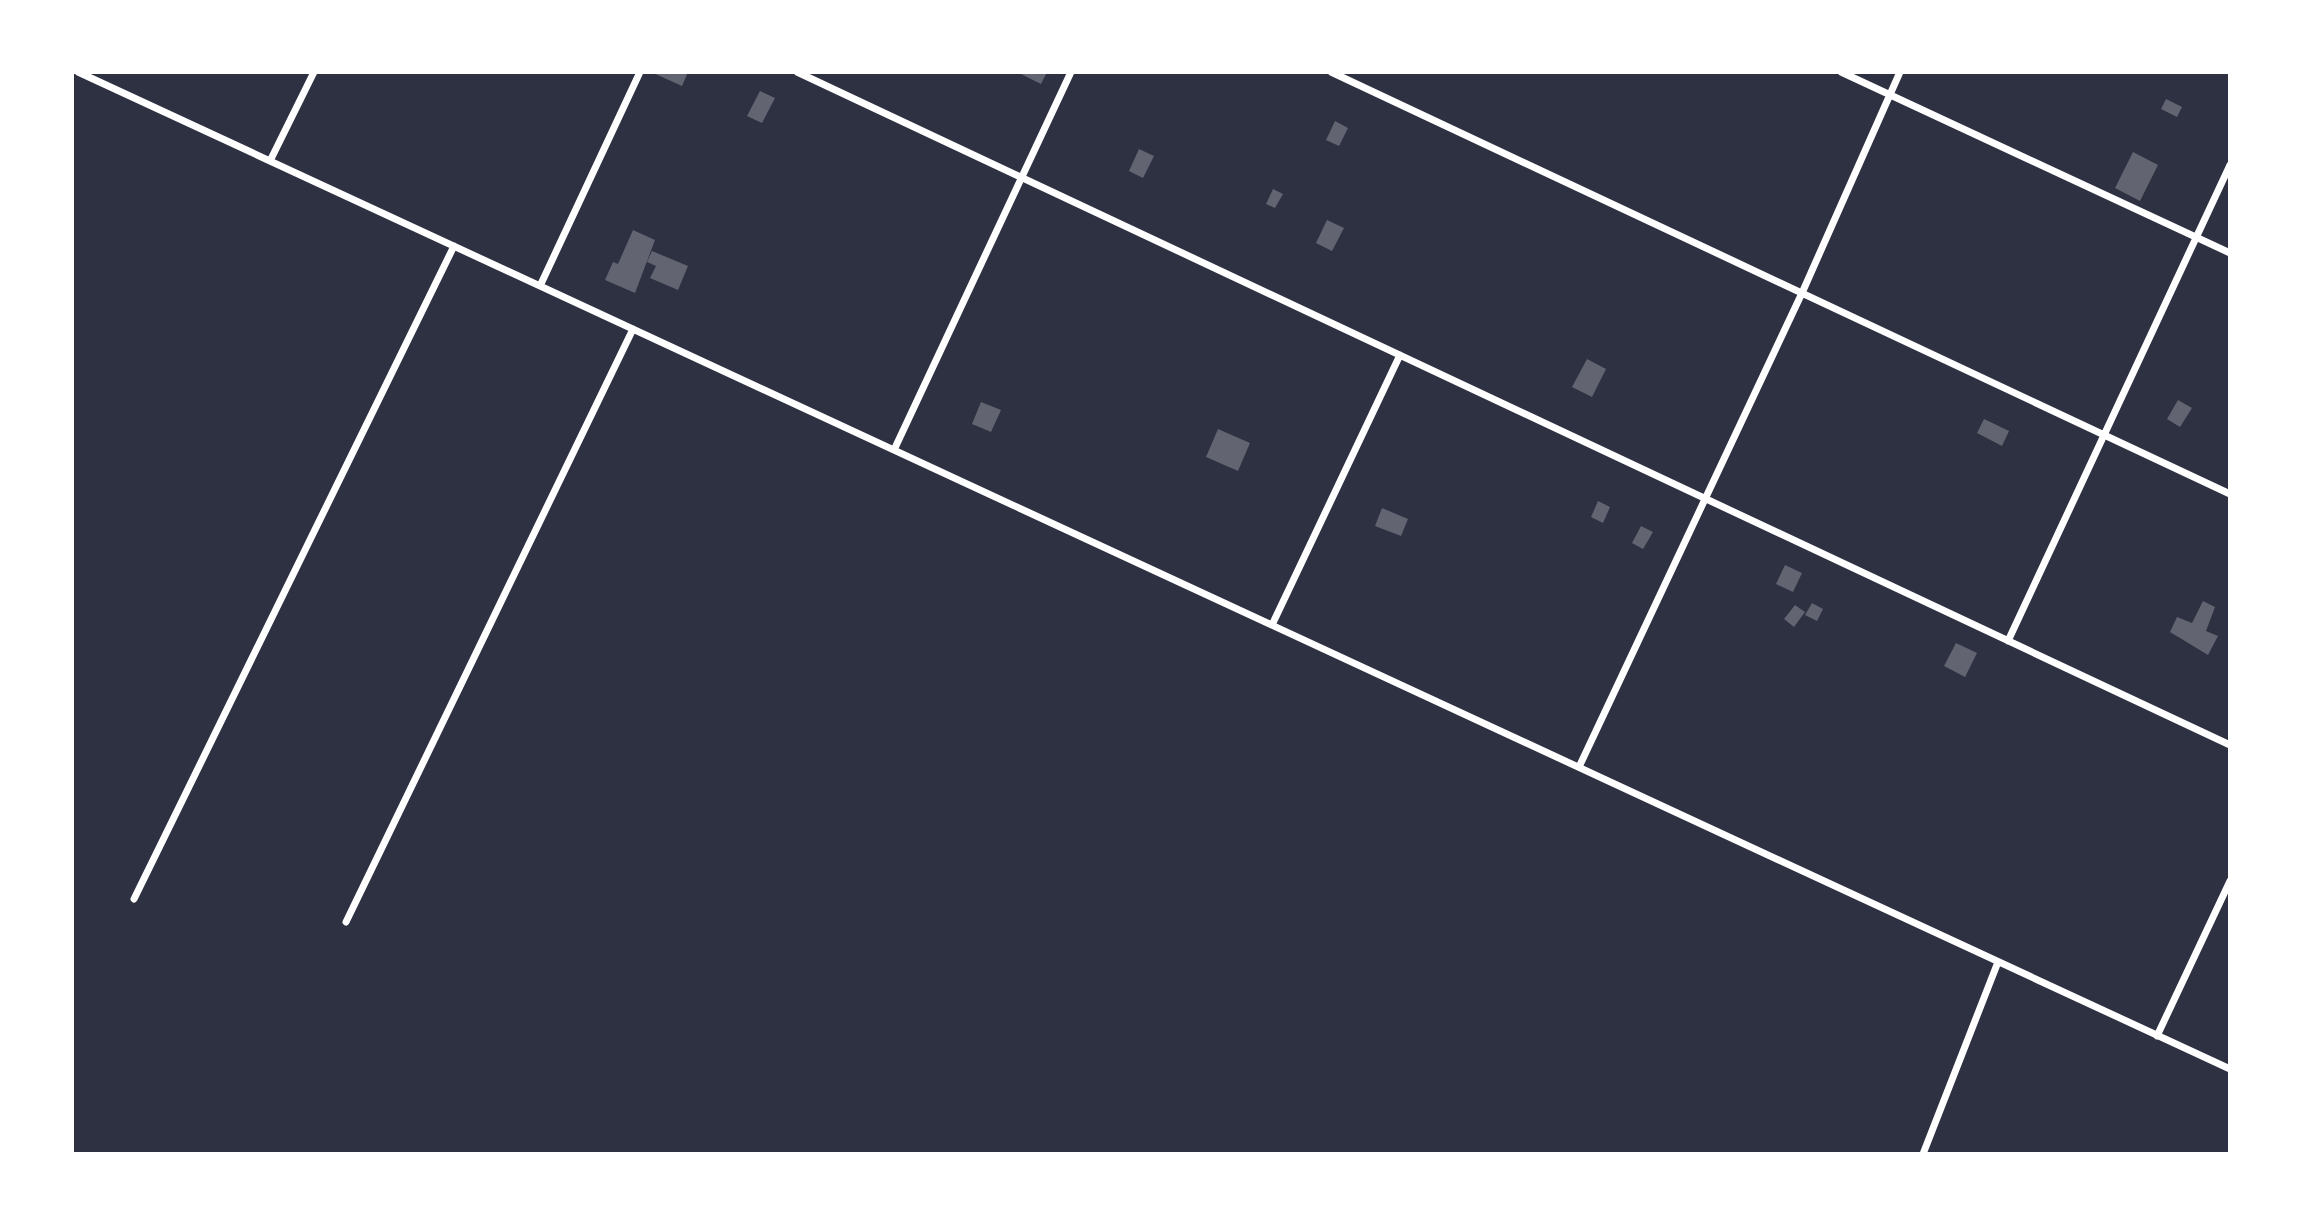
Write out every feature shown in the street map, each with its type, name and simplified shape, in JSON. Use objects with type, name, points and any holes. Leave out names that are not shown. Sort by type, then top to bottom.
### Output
[{"type":"street","points":[[78,72],[2230,1069]]},
{"type":"street","points":[[270,161],[314,72]]},
{"type":"street","points":[[540,286],[640,72]]},
{"type":"street","points":[[797,72],[2230,745]]},
{"type":"street","points":[[894,450],[1071,72]]},
{"type":"street","points":[[1331,72],[2230,494]]},
{"type":"street","points":[[1841,72],[2230,253]]},
{"type":"street","points":[[1579,767],[1802,293],[1900,72]]},
{"type":"street","points":[[2008,641],[2230,165]]},
{"type":"street","points":[[134,899],[454,246]]},
{"type":"street","points":[[346,922],[633,329]]},
{"type":"street","points":[[1272,625],[1400,355]]},
{"type":"street","points":[[2157,1036],[2230,881]]},
{"type":"street","points":[[1923,1154],[1998,962]]},
{"type":"building","points":[[651,72],[688,72],[682,86]]},
{"type":"building","points":[[1017,72],[1047,72],[1041,84]]},
{"type":"building","points":[[760,91],[775,98],[762,123],[747,116]]},
{"type":"building","points":[[2166,99],[2182,107],[2177,117],[2161,109]]},
{"type":"building","points":[[1335,121],[1348,128],[1339,146],[1326,140]]},
{"type":"building","points":[[1139,149],[1154,156],[1143,178],[1129,171]]},
{"type":"building","points":[[2133,152],[2158,165],[2140,201],[2115,188]]},
{"type":"building","points":[[1273,189],[1283,194],[1275,208],[1266,204]]},
{"type":"building","points":[[1327,220],[1344,228],[1332,251],[1316,243]]},
{"type":"building","points":[[633,230],[655,240],[635,293],[605,280],[613,262],[618,264]]},
{"type":"building","points":[[652,251],[688,266],[678,290],[650,278],[656,266],[647,262]]},
{"type":"building","points":[[1587,359],[1606,369],[1592,397],[1572,387]]},
{"type":"building","points":[[2178,400],[2192,408],[2180,427],[2167,419]]},
{"type":"building","points":[[981,402],[1001,410],[991,432],[972,424]]},
{"type":"building","points":[[1984,419],[2009,431],[2002,446],[1977,433]]},
{"type":"building","points":[[1218,429],[1250,443],[1238,471],[1206,457]]},
{"type":"building","points":[[1598,501],[1610,507],[1603,523],[1591,517]]},
{"type":"building","points":[[1382,508],[1408,519],[1401,536],[1375,526]]},
{"type":"building","points":[[1641,526],[1653,532],[1643,549],[1632,543]]},
{"type":"building","points":[[1785,565],[1802,573],[1793,592],[1776,584]]},
{"type":"building","points":[[2203,601],[2215,607],[2206,631],[2218,636],[2208,655],[2170,632],[2177,617],[2192,623]]},
{"type":"building","points":[[1812,603],[1823,609],[1817,621],[1805,615]]},
{"type":"building","points":[[1795,605],[1805,612],[1794,627],[1784,619]]},
{"type":"building","points":[[1956,643],[1977,653],[1965,677],[1944,666]]}]
